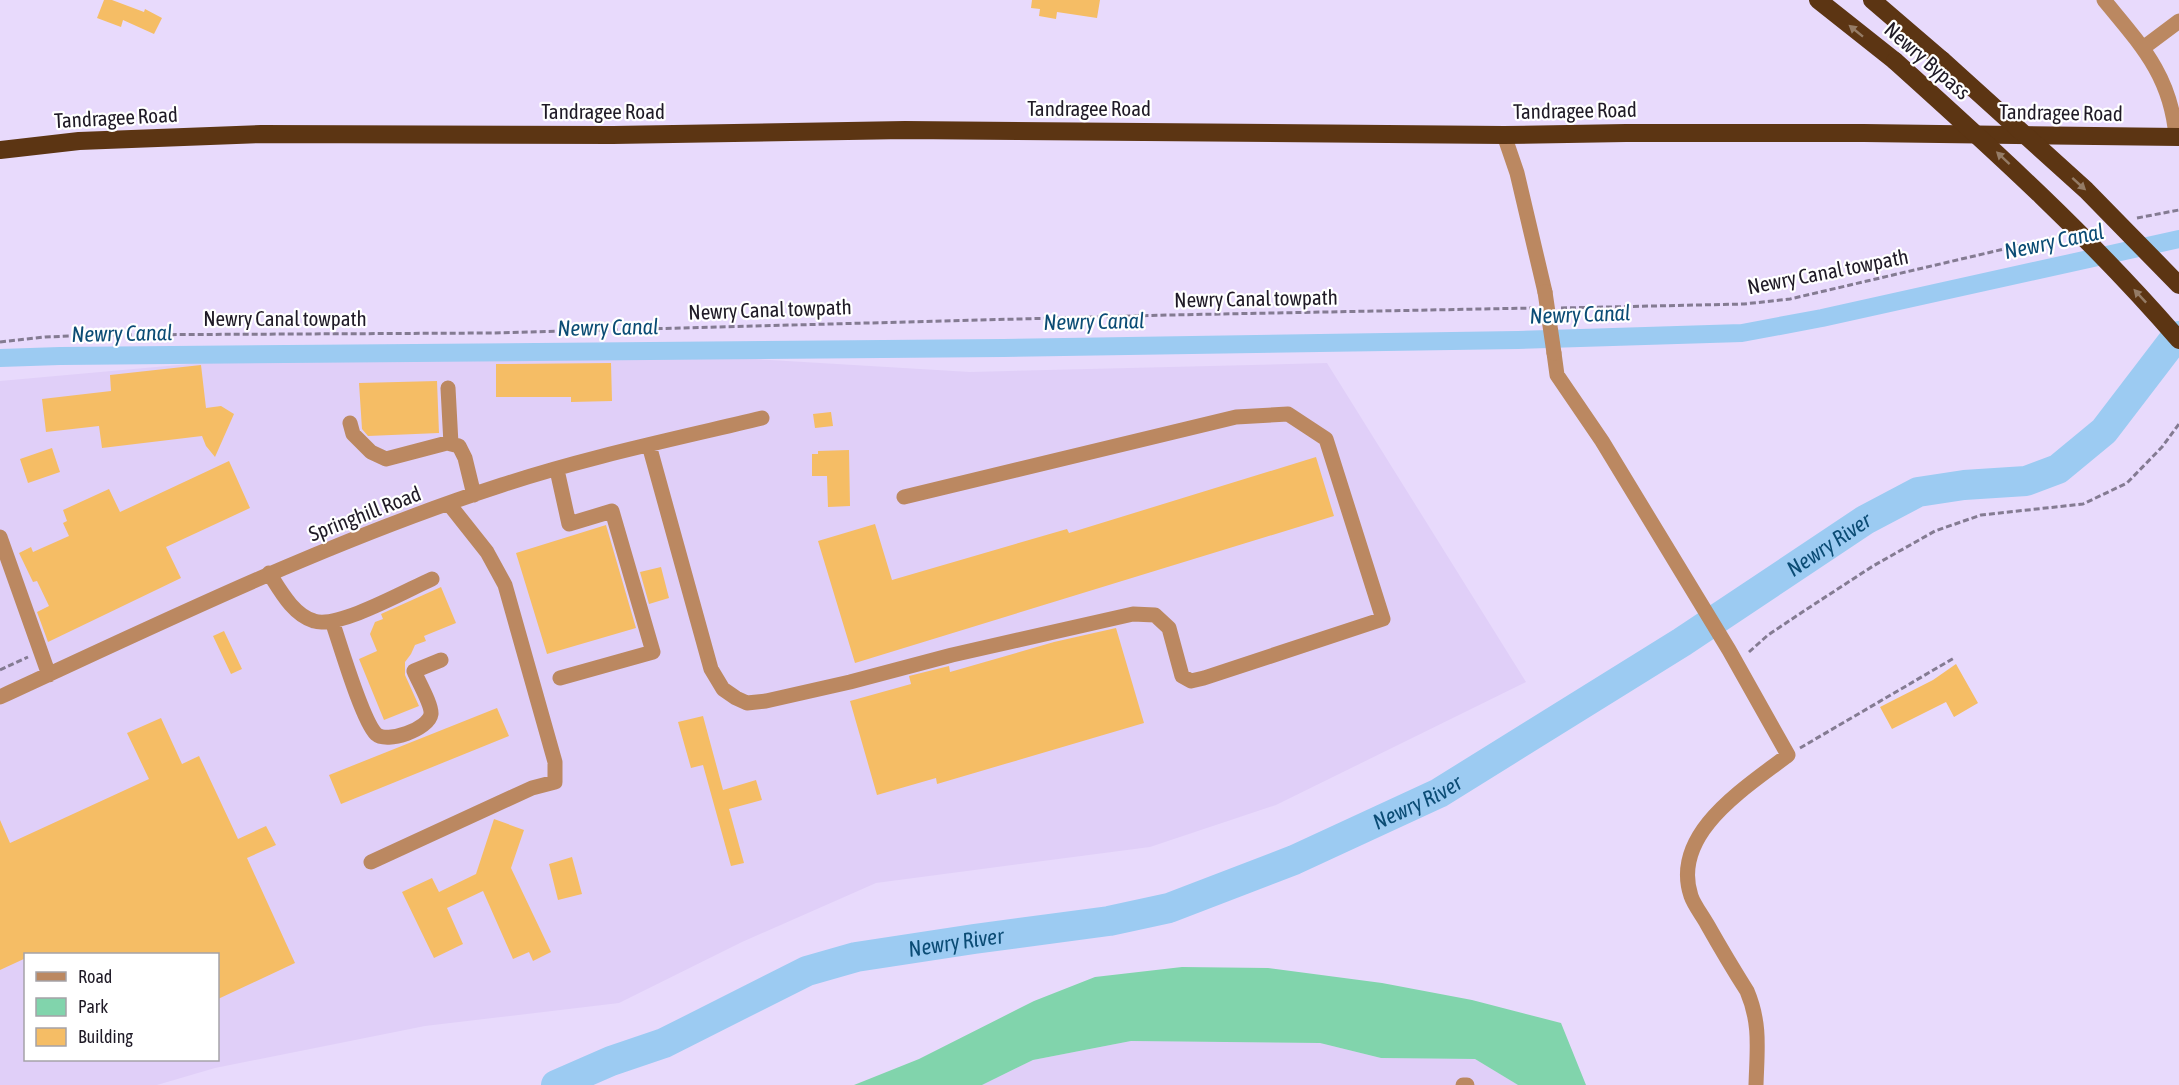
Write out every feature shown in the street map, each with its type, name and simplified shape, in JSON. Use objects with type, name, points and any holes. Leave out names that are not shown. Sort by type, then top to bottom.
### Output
[{"type":"highway","name":"Newry Bypass","points":[[1818,0],[1895,61],[2004,158],[2092,244],[2179,340]]},
{"type":"highway","name":"Newry Bypass","points":[[1872,0],[2086,190],[2179,285]]},
{"type":"highway","name":"Tandragee Road","points":[[0,150],[79,141],[261,134],[613,135],[916,130],[1504,135],[1840,133],[2178,137]]},
{"type":"street","points":[[2104,0],[2143,48],[2161,77],[2169,97],[2178,137]]},
{"type":"street","points":[[2143,48],[2179,21]]},
{"type":"street","points":[[1504,135],[1517,173],[1545,292],[1557,375],[1602,441],[1732,656],[1788,755],[1715,814],[1700,834],[1689,856],[1688,876],[1691,896],[1747,991],[1753,1006],[1758,1030],[1756,1085]]},
{"type":"street","points":[[448,388],[451,444]]},
{"type":"street","points":[[649,445],[711,669],[723,689],[747,703],[766,701],[850,682],[952,655],[1133,614],[1155,615],[1169,628],[1182,676],[1191,681],[1383,619],[1326,439],[1288,414],[1236,417],[904,497]]},
{"type":"street","name":"Springhill Road","points":[[0,697],[269,573],[449,504],[557,470],[762,418]]},
{"type":"street","points":[[350,423],[353,434],[371,453],[386,459],[447,443],[459,446],[465,458],[474,495]]},
{"type":"street","points":[[557,470],[569,524],[612,511],[653,652],[560,678]]},
{"type":"street","points":[[371,862],[532,788],[555,782],[555,762],[504,585],[487,552],[449,504]]},
{"type":"street","points":[[0,537],[49,675]]},
{"type":"street","points":[[269,573],[286,598],[301,614],[314,621],[332,621],[349,617],[432,579]]},
{"type":"street","points":[[332,621],[366,715],[375,733],[383,738],[393,738],[420,727],[428,721],[431,711],[414,671],[441,660]]},
{"type":"path","points":[[2128,220],[2179,210]]},
{"type":"path","name":"Newry Canal towpath","points":[[1557,308],[1744,304],[1790,299],[2061,236]]},
{"type":"path","name":"Newry Canal towpath","points":[[0,342],[98,335],[492,333],[1534,308]]},
{"type":"path","points":[[1732,656],[1873,566],[1935,531],[1981,515],[2083,504],[2127,483],[2162,447],[2179,424]]},
{"type":"path","points":[[0,670],[41,652]]},
{"type":"path","points":[[1788,755],[1954,658]]},
{"type":"shaded area","points":[[489,357],[737,358],[970,372],[1327,363],[1526,682],[1276,805],[1150,847],[876,883],[742,942],[619,1003],[425,1026],[215,1068],[157,1085],[0,1085],[0,381],[234,360]]},
{"type":"shaded area","points":[[1131,1041],[1320,1043],[1381,1058],[1475,1059],[1518,1085],[982,1085],[1033,1060]]},
{"type":"green space","points":[[1182,967],[1268,968],[1382,983],[1472,1000],[1561,1023],[1586,1085],[1518,1085],[1475,1059],[1381,1058],[1320,1043],[1131,1041],[1033,1060],[982,1085],[854,1085],[919,1059],[1034,1001],[1095,977]]},
{"type":"building","points":[[104,0],[112,0],[144,12],[145,9],[162,18],[154,34],[123,20],[121,27],[97,18]]},
{"type":"building","points":[[1032,0],[1100,0],[1097,18],[1057,12],[1056,19],[1039,16],[1040,9],[1031,8]]},
{"type":"building","points":[[611,363],[612,401],[571,402],[571,397],[496,397],[496,364]]},
{"type":"building","points":[[201,365],[206,408],[221,406],[234,414],[215,457],[206,446],[202,436],[102,448],[99,426],[46,432],[42,399],[111,391],[110,375]]},
{"type":"building","points":[[437,381],[439,433],[368,436],[362,429],[359,383]]},
{"type":"building","points":[[831,412],[833,426],[815,428],[813,414]]},
{"type":"building","points":[[52,448],[60,472],[28,483],[20,459]]},
{"type":"building","points":[[849,450],[850,506],[828,507],[827,476],[812,476],[812,454],[818,454],[818,451]]},
{"type":"building","points":[[1316,457],[1334,516],[855,663],[818,541],[875,524],[892,580],[1067,529],[1069,533]]},
{"type":"building","points":[[229,461],[250,508],[166,547],[181,578],[48,642],[37,612],[49,606],[37,581],[33,582],[19,553],[31,547],[33,552],[69,536],[63,523],[67,521],[63,510],[109,489],[120,512]]},
{"type":"building","points":[[606,525],[636,628],[547,654],[516,553]]},
{"type":"building","points":[[661,567],[669,598],[649,604],[640,572]]},
{"type":"building","points":[[441,587],[456,623],[424,636],[426,641],[415,645],[405,662],[405,675],[419,706],[384,720],[359,659],[377,651],[370,634],[375,622],[383,619],[381,614]]},
{"type":"building","points":[[1116,628],[1144,723],[937,784],[936,778],[877,795],[850,701],[911,684],[909,676],[949,666],[950,672],[1054,642]]},
{"type":"building","points":[[224,631],[242,669],[231,674],[213,636]]},
{"type":"building","points":[[1956,664],[1978,703],[1954,717],[1946,702],[1892,729],[1880,707],[1933,680]]},
{"type":"building","points":[[497,708],[509,736],[341,804],[329,775]]},
{"type":"building","points":[[703,716],[723,790],[756,780],[762,800],[729,809],[744,863],[731,866],[703,765],[691,768],[678,722]]},
{"type":"building","points":[[161,718],[182,764],[199,756],[238,839],[266,826],[276,845],[247,858],[295,963],[219,999],[219,953],[24,953],[24,959],[0,970],[0,820],[10,843],[149,779],[127,733]]},
{"type":"building","points":[[494,819],[524,830],[511,868],[551,952],[533,961],[529,952],[513,959],[483,891],[447,908],[463,944],[434,958],[402,892],[432,878],[439,892],[476,874]]},
{"type":"building","points":[[572,857],[582,894],[558,900],[549,864]]},
{"type":"waterway","name":"Newry Canal","points":[[0,358],[1003,348],[1518,340],[1742,333],[1822,318],[2179,239]]},
{"type":"waterway","name":"Newry River","points":[[556,1085],[611,1061],[664,1043],[807,971],[856,957],[1109,921],[1169,908],[1294,860],[1439,793],[1682,642],[1865,520],[1918,492],[1964,485],[2026,481],[2058,469],[2104,431],[2179,336]]}]
